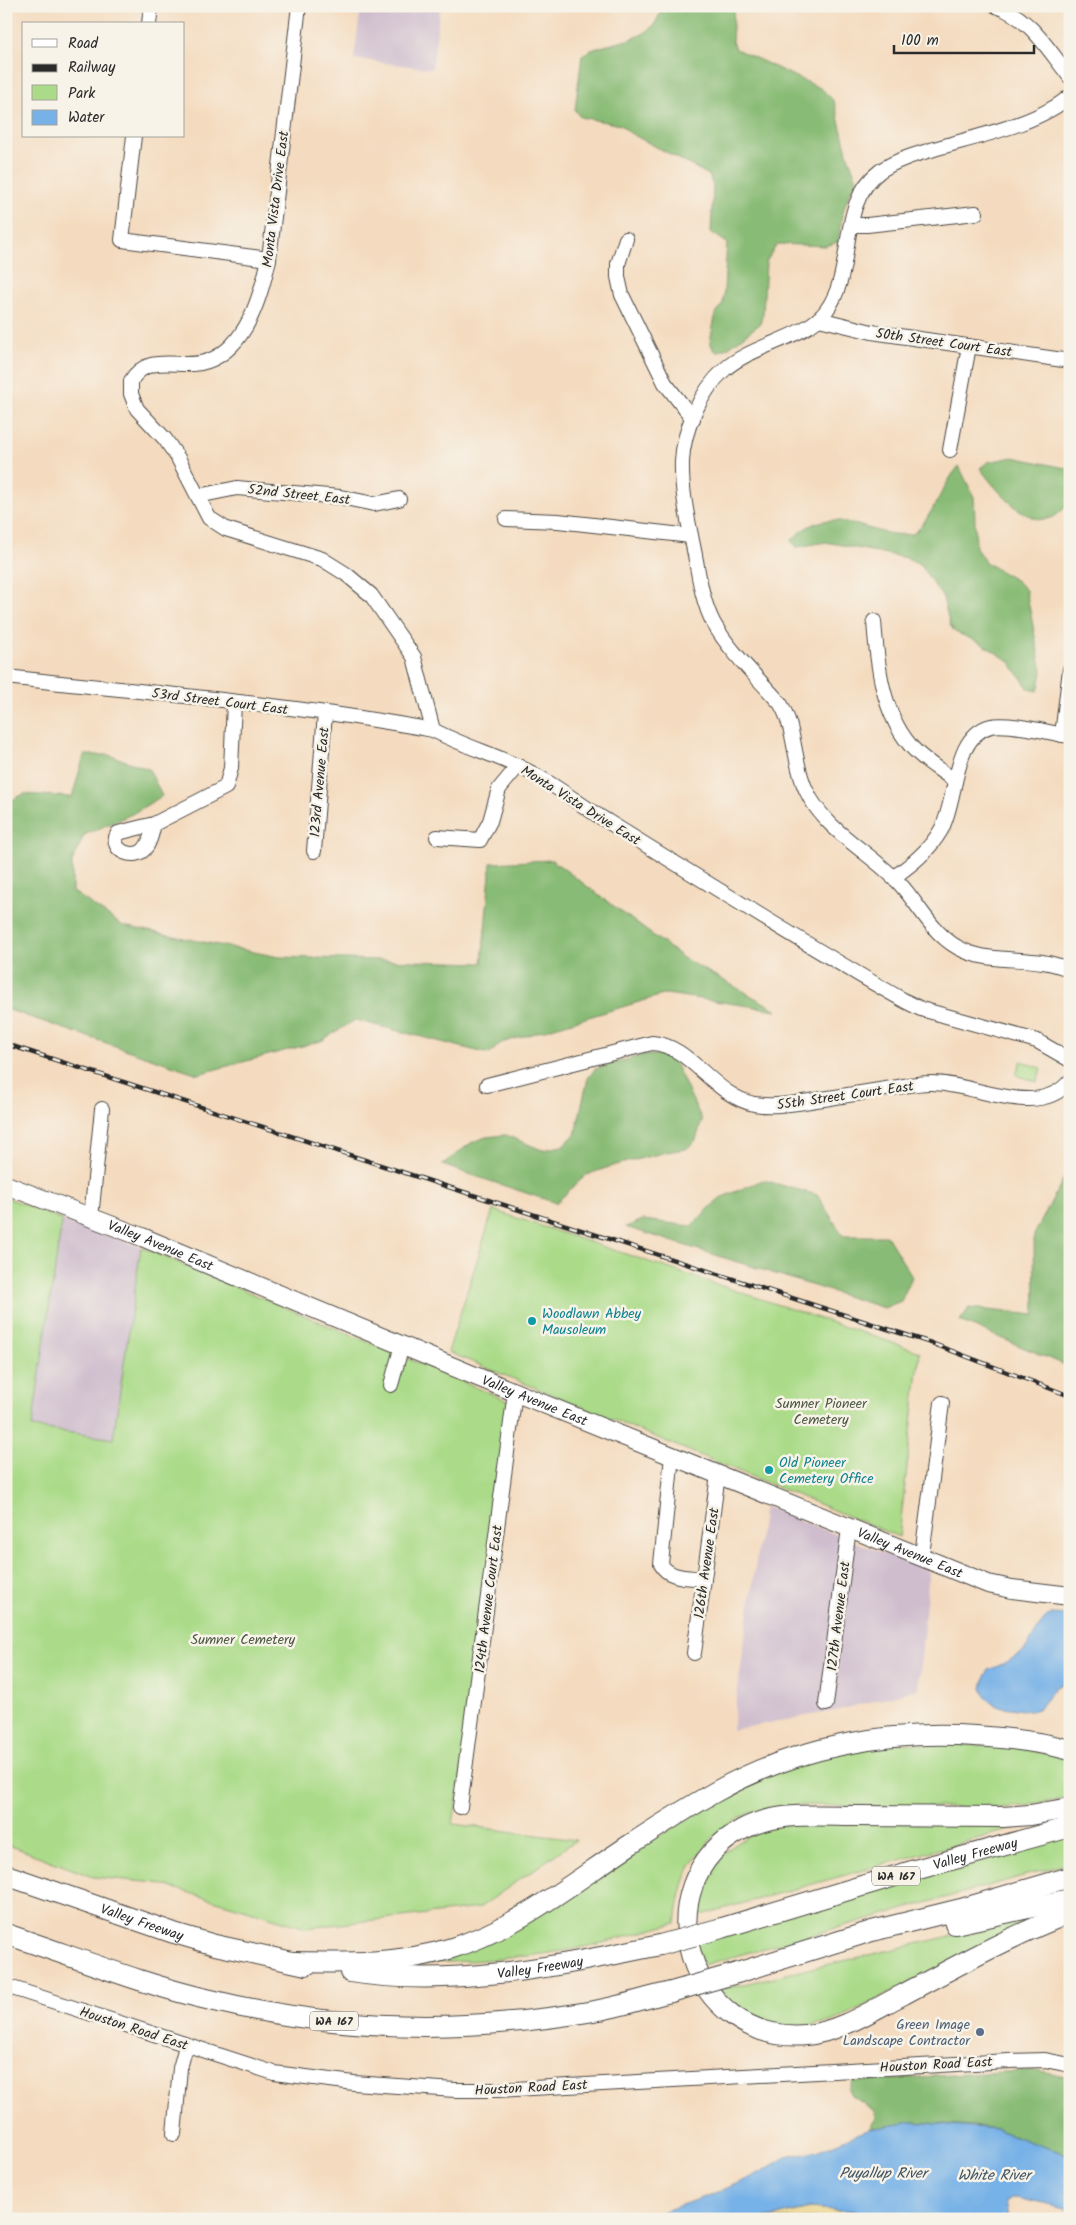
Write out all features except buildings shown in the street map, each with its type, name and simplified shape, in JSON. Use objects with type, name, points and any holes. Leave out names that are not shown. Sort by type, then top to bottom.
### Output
[{"type":"highway","points":[[294,1962],[376,1961],[416,1957],[454,1948],[525,1914],[718,1791],[804,1754],[850,1743],[897,1735],[944,1734],[1011,1738],[1070,1750]]},
{"type":"highway","points":[[1070,1808],[1030,1815],[1003,1817],[795,1816],[758,1822],[742,1829],[727,1840],[713,1853],[701,1870],[692,1890],[687,1909],[688,1943],[692,1962],[700,1980],[712,1996],[732,2014],[756,2028],[770,2033],[788,2036],[806,2035],[829,2030],[868,2012],[1020,1935],[1070,1913]]},
{"type":"highway","name":"Valley Freeway","points":[[6,1875],[174,1933],[225,1947],[360,1974],[415,1977],[462,1976],[506,1972],[572,1962],[660,1945],[915,1870],[1070,1827]]},
{"type":"highway","name":"WA 167","points":[[6,1934],[169,1989],[215,2002],[295,2017],[413,2027],[504,2022],[595,2011],[780,1961],[872,1931],[962,1909],[1070,1877]]},
{"type":"highway","points":[[780,1961],[1070,1899]]},
{"type":"main road","name":"Valley Avenue East","points":[[6,1185],[142,1237],[515,1392],[988,1584],[1070,1596]]},
{"type":"street","points":[[149,22],[151,6]]},
{"type":"street","name":"Monta Vista Drive East","points":[[299,6],[269,259],[261,291],[248,322],[227,350],[201,363],[154,363],[142,368],[131,381],[131,394],[137,409],[165,438],[178,458],[205,512],[214,522],[226,529],[256,540],[322,559],[346,574],[371,595],[414,657],[433,730],[454,741],[518,766],[554,786],[601,818],[784,930],[905,1001],[921,1009],[1037,1041],[1070,1060]]},
{"type":"street","points":[[1002,7],[1029,26],[1070,78]]},
{"type":"street","points":[[1070,96],[1040,116],[892,164],[872,178],[854,208],[843,276],[832,302],[819,319],[786,338],[747,353],[724,370],[701,400],[684,446],[682,461],[691,536],[699,580],[713,622],[736,654],[786,712],[798,769],[809,796],[826,819],[844,837],[900,884],[936,931],[954,945],[965,951],[987,957],[1051,963],[1070,970]]},
{"type":"street","points":[[134,138],[122,240],[269,259]]},
{"type":"street","points":[[852,225],[976,213]]},
{"type":"street","points":[[626,239],[618,264],[618,277],[622,295],[665,383],[693,419]]},
{"type":"street","name":"50th Street Court East","points":[[819,319],[872,332],[1070,361]]},
{"type":"street","points":[[950,450],[969,346]]},
{"type":"street","name":"52nd Street East","points":[[198,496],[236,488],[340,497],[374,504],[399,499]]},
{"type":"street","points":[[506,519],[558,521],[691,536]]},
{"type":"street","points":[[874,621],[878,668],[895,720],[910,745],[956,782]]},
{"type":"street","points":[[893,878],[920,857],[941,830],[952,802],[965,748],[972,736],[980,730],[1002,725],[1066,735],[1065,709],[1070,669]]},
{"type":"street","name":"53rd Street Court East","points":[[6,676],[325,713],[409,724],[433,730]]},
{"type":"street","points":[[154,824],[226,788],[231,768],[234,703]]},
{"type":"street","name":"123rd Avenue East","points":[[314,851],[325,713]]},
{"type":"street","points":[[437,837],[480,840],[490,821],[499,789],[518,766]]},
{"type":"street","name":"55th Street Court East","points":[[487,1085],[652,1043],[663,1044],[677,1050],[731,1095],[764,1105],[789,1104],[929,1083],[1015,1098],[1041,1099],[1064,1088],[1070,1080]]},
{"type":"street","points":[[91,1218],[102,1109]]},
{"type":"street","points":[[391,1385],[402,1344]]},
{"type":"street","name":"124th Avenue Court East","points":[[460,1807],[515,1392]]},
{"type":"street","points":[[919,1557],[923,1547],[942,1403]]},
{"type":"street","points":[[672,1456],[661,1564],[669,1573],[704,1579]]},
{"type":"street","name":"126th Avenue East","points":[[694,1653],[717,1482],[724,1477]]},
{"type":"street","name":"127th Avenue East","points":[[826,1704],[849,1528]]},
{"type":"street","name":"Houston Road East","points":[[6,1986],[186,2046],[274,2072],[354,2084],[455,2090],[499,2090],[1009,2060],[1045,2060],[1070,2065]]},
{"type":"street","points":[[174,2134],[180,2068],[186,2046]]},
{"type":"shaded area","points":[[361,6],[440,6],[432,69],[354,59]]},
{"type":"shaded area","points":[[62,1220],[141,1247],[113,1439],[31,1427]]},
{"type":"shaded area","points":[[764,1506],[929,1571],[918,1689],[839,1710],[732,1730]]},
{"type":"green space","points":[[663,6],[734,6],[732,42],[736,49],[822,89],[834,101],[848,156],[857,180],[844,210],[838,242],[826,246],[777,244],[766,262],[763,313],[760,324],[729,347],[717,352],[713,349],[710,341],[716,313],[723,304],[727,243],[711,232],[713,186],[709,175],[630,133],[621,125],[580,117],[575,110],[582,55],[645,33],[655,23]]},
{"type":"green space","points":[[1013,457],[1070,469],[1070,504],[1054,517],[1042,519],[1031,517],[1011,503],[1001,494],[980,468],[988,462]]},
{"type":"green space","points":[[959,466],[974,497],[976,548],[985,562],[1017,581],[1026,590],[1042,672],[1038,691],[1029,689],[1009,661],[981,643],[955,632],[950,625],[943,598],[920,564],[907,558],[826,542],[797,547],[791,541],[816,523],[828,521],[840,521],[893,534],[913,534],[927,519]]},
{"type":"green space","points":[[84,755],[109,755],[149,769],[162,796],[132,814],[84,835],[72,862],[72,891],[123,926],[279,957],[482,963],[491,863],[552,860],[683,958],[777,1010],[666,994],[501,1043],[489,1054],[355,1020],[321,1041],[198,1074],[6,1009],[6,803],[24,794],[72,797]]},
{"type":"green space","points":[[643,1055],[662,1055],[675,1063],[702,1120],[696,1140],[686,1149],[666,1152],[612,1166],[586,1175],[556,1203],[442,1165],[471,1143],[486,1137],[506,1135],[542,1150],[562,1146],[575,1135],[588,1078],[595,1069]]},
{"type":"green space","points":[[1021,1061],[1041,1068],[1037,1082],[1016,1075]]},
{"type":"green space","points":[[1070,1171],[1070,1367],[960,1321],[969,1308],[1035,1315],[1034,1235],[1067,1172]]},
{"type":"green space","points":[[763,1180],[817,1195],[843,1236],[887,1236],[912,1277],[901,1301],[884,1308],[626,1227],[643,1220],[691,1226],[720,1198]]},
{"type":"green space","name":"Sumner Cemetery","points":[[6,1197],[62,1220],[32,1427],[113,1439],[141,1247],[511,1402],[483,1639],[453,1824],[576,1840],[479,1908],[306,1928],[157,1883],[93,1877],[6,1844]]},
{"type":"green space","name":"Sumner Pioneer Cemetery","points":[[493,1210],[920,1352],[899,1537],[448,1352]]},
{"type":"green space","points":[[895,1743],[1009,1746],[1070,1759],[1070,1798],[1026,1806],[997,1808],[800,1805],[759,1810],[733,1822],[722,1830],[693,1862],[685,1880],[676,1923],[604,1943],[552,1953],[489,1960],[426,1963],[648,1843],[748,1782],[821,1757]]},
{"type":"green space","points":[[1041,1821],[697,1916],[703,1885],[719,1859],[740,1841],[753,1834],[781,1825],[796,1823]]},
{"type":"green space","points":[[1070,1835],[1070,1863],[703,1965],[695,1940]]},
{"type":"green space","points":[[1054,1912],[831,2022],[786,2029],[747,2017],[718,1990]]},
{"type":"green space","points":[[1036,2070],[1070,2077],[1070,2155],[996,2129],[973,2126],[913,2122],[869,2129],[876,2118],[875,2111],[853,2097],[849,2089],[853,2081]]},
{"type":"sand","points":[[809,2208],[853,2211],[880,2219],[765,2219]]},
{"type":"water","points":[[1052,1614],[1070,1615],[1070,1680],[1056,1687],[1038,1709],[1030,1711],[998,1706],[986,1698],[982,1688],[985,1676],[989,1670],[1007,1662],[1024,1651],[1046,1617]]},
{"type":"water","name":"Puyallup River","points":[[913,2122],[996,2129],[1070,2155],[1070,2210],[1017,2198],[1011,2199],[1006,2203],[1009,2219],[880,2219],[853,2211],[809,2208],[765,2219],[642,2219],[718,2192],[754,2176],[786,2157],[820,2150],[869,2129]]},
{"type":"railway","points":[[6,1044],[931,1343],[1070,1396]]},
{"type":"place","name":"Woodlawn Abbey Mausoleum","points":[[532,1321]]},
{"type":"place","name":"Old Pioneer Cemetery Office","points":[[769,1470]]},
{"type":"place","name":"Green Image Landscape Contractor","points":[[980,2032]]},
{"type":"water label","name":"White River","points":[[994,2175]]}]
